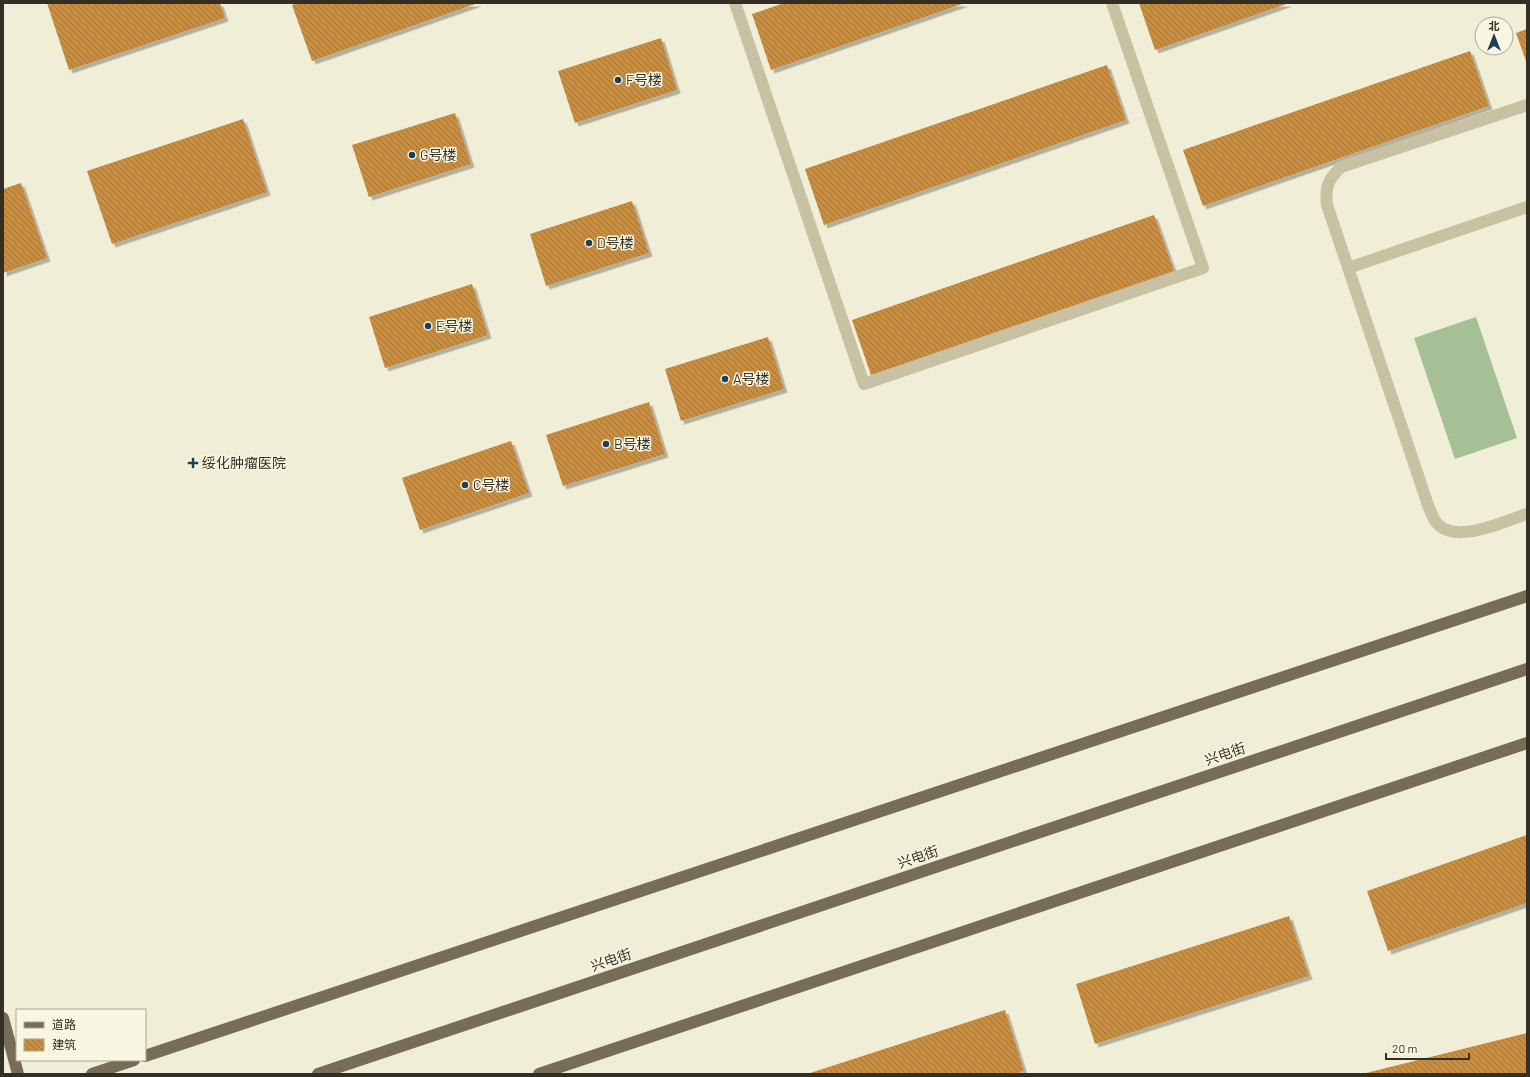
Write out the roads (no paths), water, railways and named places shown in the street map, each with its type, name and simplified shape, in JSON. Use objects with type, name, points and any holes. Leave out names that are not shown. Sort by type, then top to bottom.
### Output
[{"type":"main road","points":[[146,1056],[1527,596]]},
{"type":"main road","name":"兴电街","points":[[318,1074],[1527,669]]},
{"type":"main road","points":[[539,1074],[1527,743]]},
{"type":"main road","points":[[3,1018],[18,1074]]},
{"type":"main road","points":[[92,1074],[131,1061]]},
{"type":"street","points":[[735,3],[864,384],[1203,268],[1112,3]]},
{"type":"street","points":[[1527,105],[1341,167],[1331,177],[1326,190],[1327,205],[1429,508],[1436,523],[1450,533],[1466,534],[1527,514]]},
{"type":"street","points":[[1348,268],[1527,207]]},
{"type":"place","name":"F号楼","points":[[618,80]]},
{"type":"place","name":"G号楼","points":[[412,155]]},
{"type":"place","name":"D号楼","points":[[589,243]]},
{"type":"place","name":"E号楼","points":[[428,326]]},
{"type":"place","name":"A号楼","points":[[725,379]]},
{"type":"place","name":"B号楼","points":[[606,444]]},
{"type":"place","name":"绥化肿瘤医院","points":[[193,463]]},
{"type":"place","name":"C号楼","points":[[465,485]]}]
